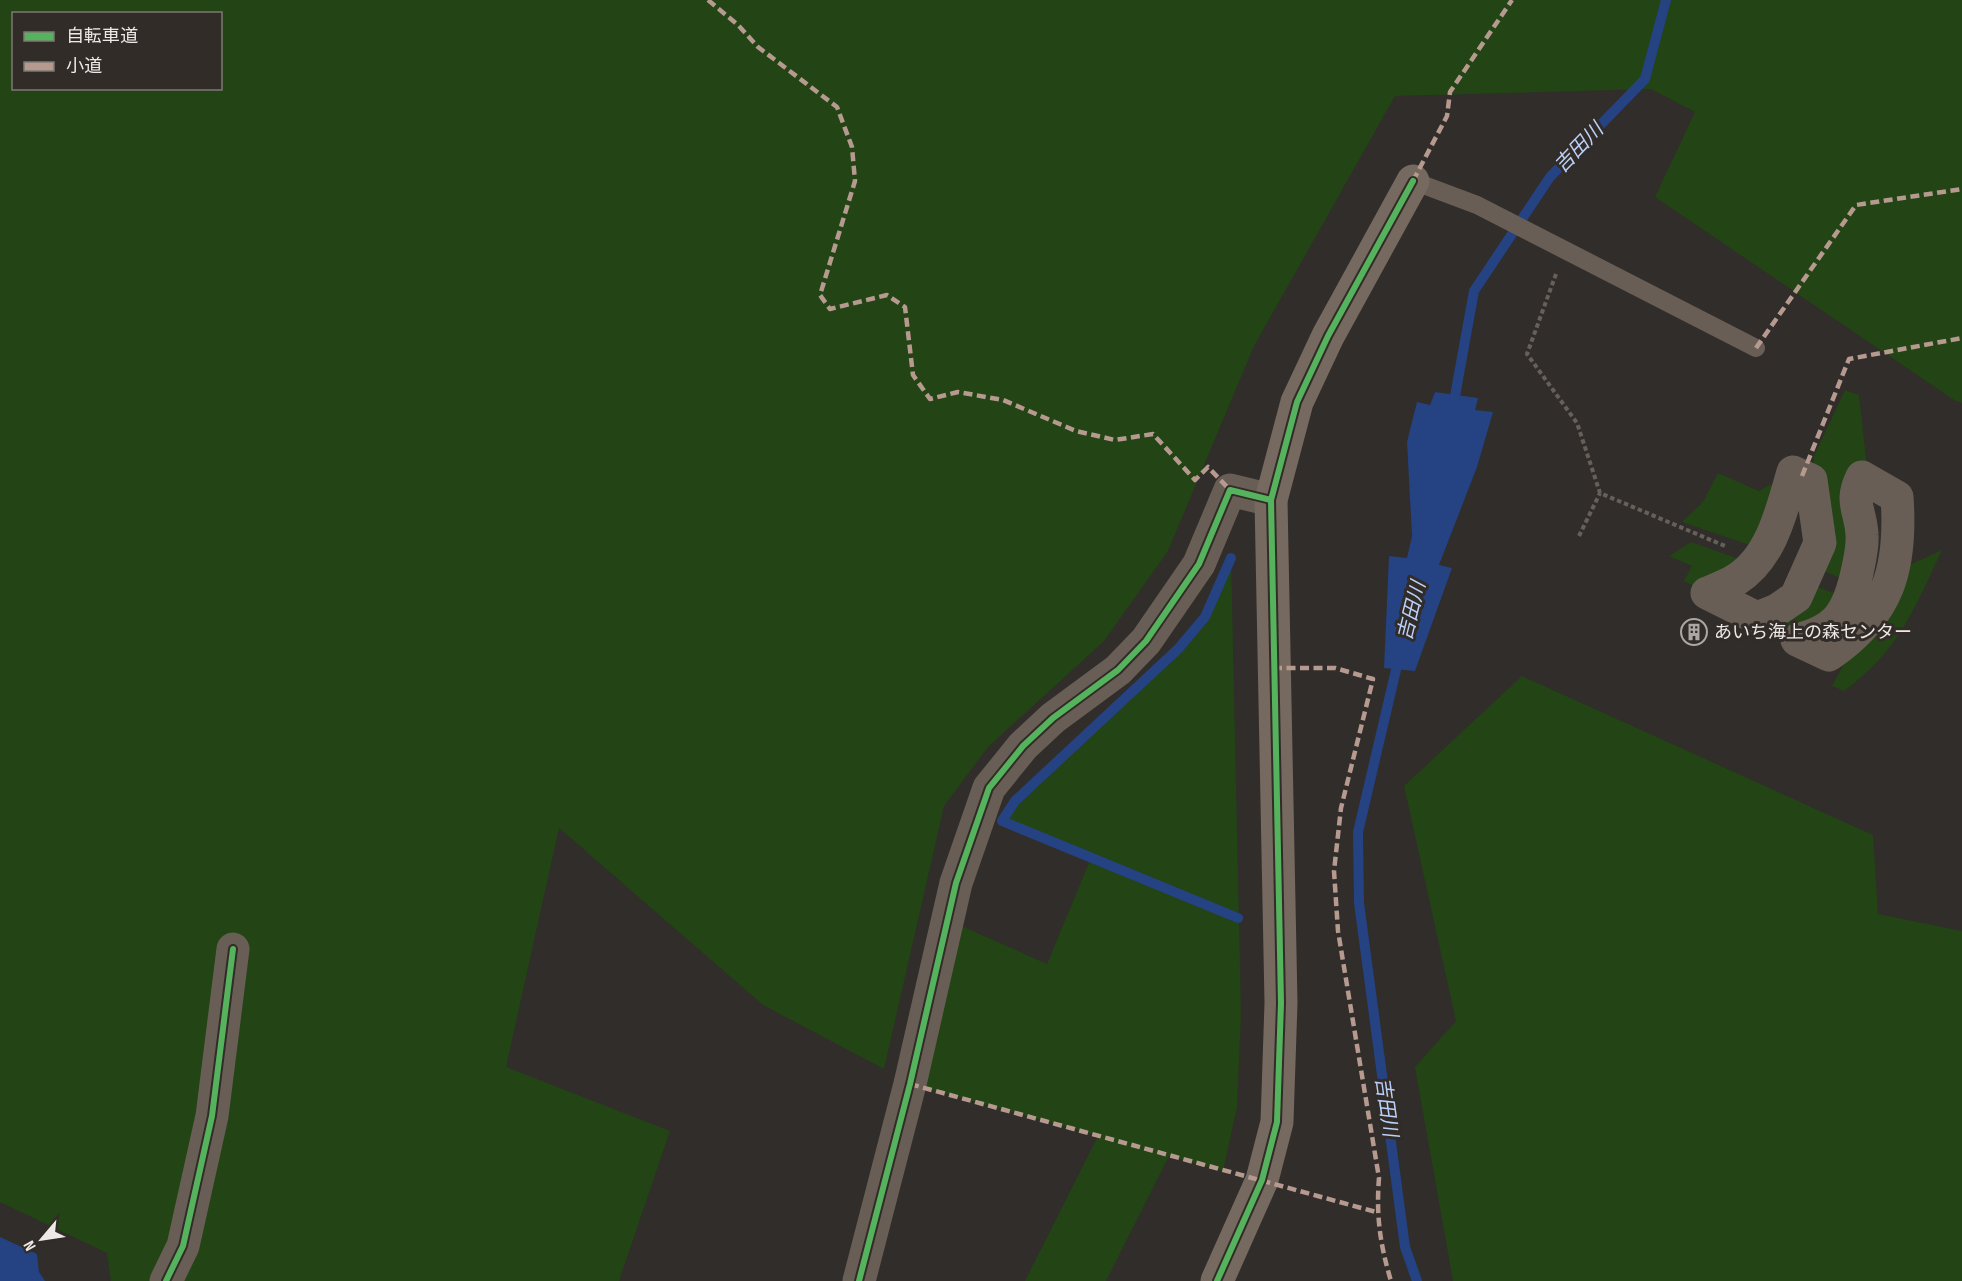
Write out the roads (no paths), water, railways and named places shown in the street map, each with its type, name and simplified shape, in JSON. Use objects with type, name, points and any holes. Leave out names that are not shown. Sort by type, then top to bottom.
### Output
[{"type":"street","points":[[1217,1281],[1262,1180],[1277,1122],[1281,1003],[1271,500],[1298,402],[1328,336],[1413,181]]},
{"type":"street","points":[[1862,477],[1897,498],[1900,536],[1894,572],[1881,602],[1855,637],[1829,655],[1797,640],[1826,629],[1841,616],[1850,599],[1860,559],[1862,534],[1854,505],[1856,489],[1862,477]]},
{"type":"street","points":[[859,1281],[910,1084],[956,883],[989,788],[1023,746],[1118,670],[1146,641],[1199,564],[1230,490],[1271,500]]},
{"type":"street","points":[[166,1281],[183,1246],[213,1116],[233,949]]},
{"type":"lane","points":[[1413,181],[1476,205],[1756,348]]},
{"type":"water","points":[[1435,392],[1478,398],[1475,410],[1493,412],[1477,467],[1439,565],[1452,568],[1415,671],[1384,668],[1389,556],[1407,558],[1412,536],[1407,442],[1417,402],[1430,405]]},
{"type":"water","points":[[0,1237],[37,1254],[39,1272],[45,1281],[0,1281]]},
{"type":"waterway","name":"吉田川","points":[[1453,407],[1474,291],[1550,177],[1645,79],[1666,0]]},
{"type":"waterway","points":[[1231,558],[1205,617],[1178,649],[1015,801],[1002,821],[1238,918]]},
{"type":"waterway","name":"吉田川","points":[[1399,657],[1358,832],[1359,903],[1405,1247],[1417,1281]]},
{"type":"place","name":"あいち海上の森センター","points":[[1694,632]]}]
